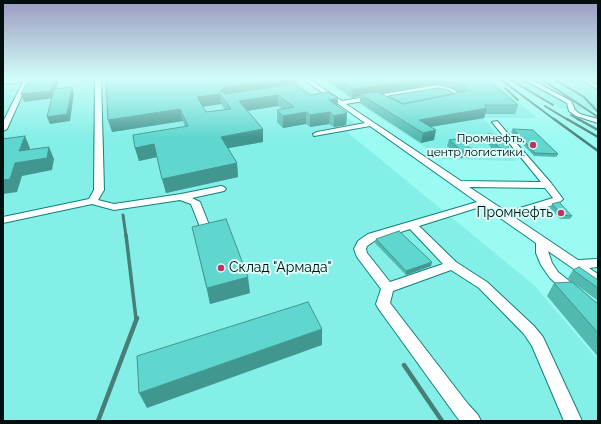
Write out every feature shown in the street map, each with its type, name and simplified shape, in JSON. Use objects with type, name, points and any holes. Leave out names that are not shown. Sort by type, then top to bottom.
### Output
[{"type":"street","points":[[3,129],[18,99]]},
{"type":"street","points":[[92,201],[99,190],[98,99]]},
{"type":"street","points":[[333,99],[598,280]]},
{"type":"street","points":[[341,103],[366,99]]},
{"type":"street","points":[[380,99],[384,101]]},
{"type":"street","points":[[449,102],[459,99]]},
{"type":"street","points":[[563,99],[571,104],[572,111],[578,115],[598,121]]},
{"type":"street","points":[[495,122],[558,199],[554,202],[506,216]]},
{"type":"street","points":[[317,134],[372,124]]},
{"type":"street","points":[[459,184],[548,186]]},
{"type":"street","points":[[3,220],[92,201],[114,207],[181,197],[221,188]]},
{"type":"street","points":[[181,197],[195,202],[208,235]]},
{"type":"street","points":[[388,288],[361,254],[360,249],[362,244],[372,237],[486,202]]},
{"type":"street","points":[[412,225],[452,265],[483,285],[538,342],[573,421]]},
{"type":"street","points":[[542,241],[542,253],[547,265],[554,275],[582,299]]},
{"type":"street","points":[[575,265],[598,263]]},
{"type":"street","points":[[388,288],[452,265]]},
{"type":"street","points":[[388,288],[383,304],[462,410],[472,421]]},
{"type":"shaded area","points":[[3,99],[320,99],[362,128],[347,132],[534,285],[598,360],[598,421],[3,421]]},
{"type":"shaded area","points":[[351,99],[515,99],[537,118],[484,118],[517,161],[443,159]]},
{"type":"shaded area","points":[[545,99],[598,99],[598,110],[562,109]]},
{"type":"building","points":[[52,99],[70,99],[67,114],[47,117]]},
{"type":"building","points":[[107,99],[198,99],[206,112],[231,109],[224,99],[253,99],[239,101],[263,129],[221,137],[237,163],[162,179],[154,144],[135,148],[133,135],[188,126],[180,109],[108,120]]},
{"type":"building","points":[[283,99],[334,99],[329,100],[347,113],[334,116],[330,112],[310,115],[306,112],[283,116],[277,110],[294,107]]},
{"type":"building","points":[[368,99],[392,99],[403,104],[428,99],[511,99],[518,105],[484,105],[487,108],[419,120],[436,130],[423,133]]},
{"type":"building","points":[[393,99],[430,99],[403,104]]},
{"type":"building","name":"Промнефть, центр логистики.","points":[[513,129],[533,130],[558,154],[535,153]]},
{"type":"building","points":[[488,134],[499,135],[510,149],[499,148]]},
{"type":"building","points":[[25,136],[19,151],[49,147],[47,158],[15,163],[10,179],[3,180],[3,139]]},
{"type":"building","points":[[458,139],[473,150],[462,151],[449,140]]},
{"type":"building","points":[[559,202],[572,216],[562,215],[552,204]]},
{"type":"building","name":"Склад \"Армада\"","points":[[226,219],[248,277],[207,288],[192,227]]},
{"type":"building","points":[[399,231],[432,262],[406,271],[376,239]]},
{"type":"building","points":[[579,267],[598,280],[598,288],[573,270]]},
{"type":"building","points":[[572,282],[598,304],[598,333],[554,283]]},
{"type":"building","points":[[308,302],[322,329],[139,393],[137,356]]},
{"type":"railway","points":[[527,99],[555,120]]},
{"type":"railway","points":[[542,99],[553,105]]},
{"type":"railway","points":[[571,99],[598,117]]},
{"type":"railway","points":[[586,99],[598,112]]},
{"type":"railway","points":[[545,106],[568,120]]},
{"type":"railway","points":[[571,115],[579,120]]},
{"type":"railway","points":[[554,119],[598,151]]},
{"type":"railway","points":[[567,119],[598,137]]},
{"type":"railway","points":[[578,119],[598,130]]},
{"type":"railway","points":[[123,215],[126,236]]},
{"type":"railway","points":[[126,235],[136,319]]},
{"type":"railway","points":[[98,421],[137,318]]},
{"type":"railway","points":[[404,365],[442,421]]},
{"type":"place","name":"Промнефть, центр логистики.","points":[[533,145]]},
{"type":"place","name":"Промнефть","points":[[561,213]]},
{"type":"place","name":"Склад \"Армада\"","points":[[221,268]]}]
